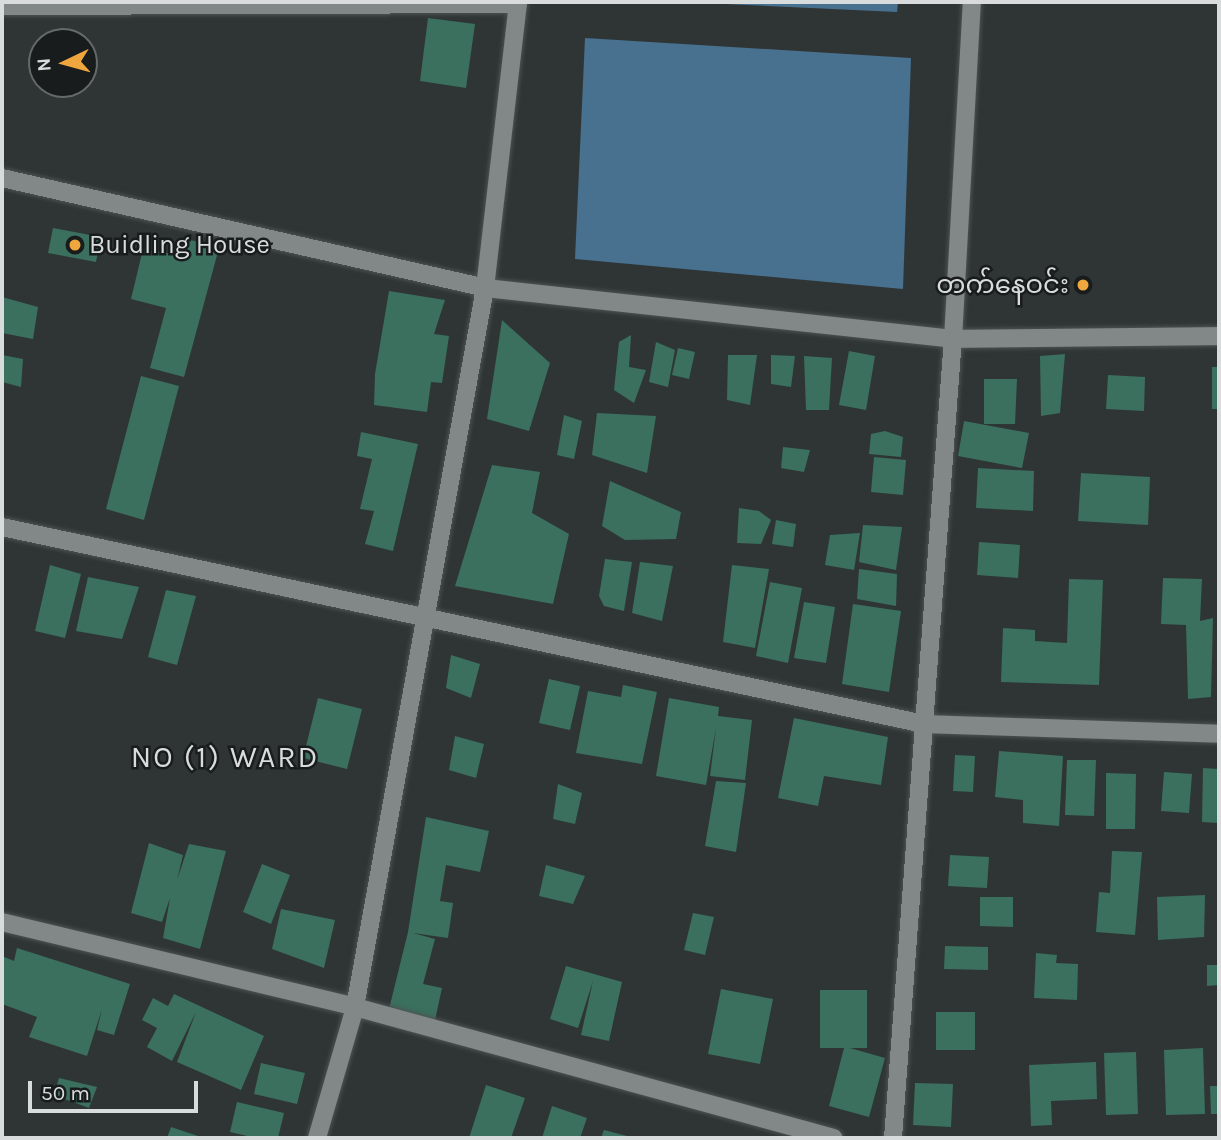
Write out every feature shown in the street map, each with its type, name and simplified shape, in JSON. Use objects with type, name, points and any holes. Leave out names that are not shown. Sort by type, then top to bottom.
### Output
[{"type":"street","points":[[893,1138],[953,339],[972,2]]},
{"type":"street","points":[[2,6],[518,3],[485,288],[355,1007],[317,1138]]},
{"type":"street","points":[[2,178],[485,288],[953,339],[1219,336]]},
{"type":"street","points":[[2,527],[925,724],[1219,734]]},
{"type":"street","points":[[2,922],[355,1007],[833,1138]]},
{"type":"water","points":[[680,2],[898,2],[897,12]]},
{"type":"water","points":[[585,38],[911,58],[903,289],[575,259]]},
{"type":"building","points":[[428,18],[475,24],[466,88],[420,81]]},
{"type":"building","name":"Buidling House","points":[[53,228],[101,237],[96,262],[48,253]]},
{"type":"building","points":[[184,238],[219,248],[184,377],[150,368],[166,308],[131,299],[143,249],[179,255]]},
{"type":"building","points":[[389,291],[445,300],[434,334],[449,336],[442,383],[431,382],[427,412],[374,405],[375,374]]},
{"type":"building","points":[[2,297],[38,307],[33,339],[2,333]]},
{"type":"building","points":[[502,320],[550,363],[529,431],[487,419]]},
{"type":"building","points":[[631,335],[629,367],[646,370],[634,403],[614,390],[619,342]]},
{"type":"building","points":[[656,342],[675,350],[668,387],[649,382]]},
{"type":"building","points":[[678,348],[695,352],[689,379],[672,375]]},
{"type":"building","points":[[849,351],[875,356],[866,410],[839,405]]},
{"type":"building","points":[[1065,354],[1060,413],[1041,416],[1040,356]]},
{"type":"building","points":[[2,355],[23,359],[21,387],[2,382]]},
{"type":"building","points":[[728,355],[757,355],[750,405],[727,400]]},
{"type":"building","points":[[771,355],[795,356],[791,387],[771,384]]},
{"type":"building","points":[[804,356],[832,358],[829,410],[806,410]]},
{"type":"building","points":[[1212,367],[1219,367],[1219,409],[1212,409]]},
{"type":"building","points":[[1108,375],[1145,377],[1144,411],[1106,409]]},
{"type":"building","points":[[141,376],[179,386],[144,520],[106,509]]},
{"type":"building","points":[[984,379],[1017,379],[1015,424],[984,424]]},
{"type":"building","points":[[597,413],[656,416],[647,473],[592,455]]},
{"type":"building","points":[[564,415],[582,421],[574,459],[557,455]]},
{"type":"building","points":[[964,421],[1029,433],[1022,468],[958,456]]},
{"type":"building","points":[[885,431],[903,437],[901,457],[869,454],[871,434]]},
{"type":"building","points":[[361,432],[418,444],[393,551],[365,544],[374,511],[360,509],[372,459],[357,456]]},
{"type":"building","points":[[783,447],[810,450],[804,472],[781,468]]},
{"type":"building","points":[[874,457],[906,460],[903,495],[871,492]]},
{"type":"building","points":[[492,465],[540,472],[532,513],[569,534],[553,604],[455,586]]},
{"type":"building","points":[[978,468],[1034,471],[1033,511],[976,508]]},
{"type":"building","points":[[1081,473],[1150,477],[1148,525],[1078,521]]},
{"type":"building","points":[[610,481],[681,512],[676,539],[625,540],[602,526]]},
{"type":"building","points":[[739,508],[759,511],[771,520],[761,544],[737,543]]},
{"type":"building","points":[[776,520],[796,524],[793,547],[772,544]]},
{"type":"building","points":[[863,525],[902,527],[896,570],[859,562]]},
{"type":"building","points":[[860,533],[854,570],[825,565],[830,535]]},
{"type":"building","points":[[979,542],[1020,545],[1018,578],[977,575]]},
{"type":"building","points":[[605,559],[632,562],[624,611],[604,606],[599,596]]},
{"type":"building","points":[[640,562],[673,566],[662,621],[632,613]]},
{"type":"building","points":[[50,565],[81,574],[65,638],[35,631]]},
{"type":"building","points":[[732,565],[769,569],[755,648],[723,642]]},
{"type":"building","points":[[859,569],[897,574],[896,606],[857,599]]},
{"type":"building","points":[[88,577],[139,587],[122,639],[76,631]]},
{"type":"building","points":[[1163,578],[1202,579],[1200,621],[1213,618],[1211,697],[1188,699],[1186,625],[1161,624]]},
{"type":"building","points":[[1069,579],[1103,580],[1099,685],[1001,682],[1003,628],[1035,630],[1035,641],[1067,643]]},
{"type":"building","points":[[770,582],[802,588],[788,663],[756,656]]},
{"type":"building","points":[[166,590],[196,596],[177,665],[148,657]]},
{"type":"building","points":[[804,602],[835,607],[826,663],[794,658]]},
{"type":"building","points":[[853,604],[901,611],[889,692],[842,684]]},
{"type":"building","points":[[451,655],[480,664],[471,698],[446,688]]},
{"type":"building","points":[[549,679],[580,686],[570,730],[539,723]]},
{"type":"building","points":[[623,685],[657,692],[642,764],[576,753],[588,691],[621,697]]},
{"type":"building","points":[[318,698],[362,709],[347,769],[303,758]]},
{"type":"building","points":[[669,698],[719,707],[718,716],[752,720],[745,780],[710,776],[716,728],[706,785],[656,776]]},
{"type":"building","points":[[794,718],[888,737],[881,785],[824,776],[818,806],[778,798]]},
{"type":"building","points":[[455,736],[484,744],[476,778],[449,770]]},
{"type":"building","points":[[999,751],[1063,756],[1059,826],[1023,823],[1023,800],[995,797]]},
{"type":"building","points":[[955,755],[975,756],[973,792],[953,791]]},
{"type":"building","points":[[1067,760],[1096,760],[1094,816],[1065,815]]},
{"type":"building","points":[[1203,768],[1219,769],[1219,823],[1202,822]]},
{"type":"building","points":[[1164,772],[1192,774],[1189,813],[1161,811]]},
{"type":"building","points":[[1106,773],[1136,774],[1135,829],[1106,829]]},
{"type":"building","points":[[716,781],[746,783],[736,852],[705,846]]},
{"type":"building","points":[[558,784],[582,793],[575,824],[553,819]]},
{"type":"building","points":[[426,817],[489,831],[480,872],[446,865],[440,901],[453,903],[448,938],[413,933],[435,939],[423,984],[442,988],[435,1020],[389,1009],[408,932]]},
{"type":"building","points":[[149,843],[183,855],[177,880],[189,844],[226,851],[200,949],[163,938],[170,898],[162,922],[131,913]]},
{"type":"building","points":[[1112,851],[1142,852],[1135,935],[1096,932],[1099,892],[1110,893]]},
{"type":"building","points":[[950,855],[989,857],[987,888],[948,886]]},
{"type":"building","points":[[262,864],[290,875],[271,924],[243,912]]},
{"type":"building","points":[[546,865],[585,876],[573,904],[539,896]]},
{"type":"building","points":[[1205,895],[1204,937],[1158,940],[1157,897]]},
{"type":"building","points":[[980,897],[1013,897],[1013,927],[980,926]]},
{"type":"building","points":[[281,909],[335,920],[324,968],[272,949]]},
{"type":"building","points":[[693,913],[714,917],[705,955],[684,950]]},
{"type":"building","points":[[945,946],[988,947],[988,970],[944,969]]},
{"type":"building","points":[[17,948],[130,984],[114,1035],[97,1030],[102,1009],[87,1056],[29,1037],[37,1017],[2,1004],[2,956],[14,961]]},
{"type":"building","points":[[1036,953],[1057,955],[1056,963],[1078,964],[1077,1000],[1034,998]]},
{"type":"building","points":[[1207,965],[1219,965],[1219,985],[1207,986]]},
{"type":"building","points":[[566,966],[622,982],[609,1041],[581,1035],[593,981],[578,1028],[550,1019]]},
{"type":"building","points":[[721,989],[773,999],[760,1064],[708,1054]]},
{"type":"building","points":[[820,990],[867,990],[867,1048],[850,1048],[885,1058],[869,1117],[829,1106],[844,1048],[820,1048]]},
{"type":"building","points":[[174,994],[264,1036],[241,1090],[177,1062],[196,1012],[172,1061],[147,1047],[157,1028],[142,1020],[153,998],[168,1006]]},
{"type":"building","points":[[936,1012],[975,1012],[975,1050],[936,1050]]},
{"type":"building","points":[[1203,1048],[1205,1114],[1166,1115],[1164,1050]]},
{"type":"building","points":[[1136,1052],[1138,1114],[1106,1115],[1104,1053]]},
{"type":"building","points":[[1096,1062],[1097,1099],[1051,1101],[1052,1125],[1031,1126],[1029,1065]]},
{"type":"building","points":[[261,1063],[305,1073],[297,1104],[254,1094]]},
{"type":"building","points":[[59,1078],[97,1087],[89,1108],[54,1095]]},
{"type":"building","points":[[915,1083],[953,1084],[951,1127],[913,1125]]},
{"type":"building","points":[[486,1085],[525,1098],[511,1138],[469,1138]]},
{"type":"building","points":[[1210,1086],[1219,1086],[1219,1114],[1211,1114]]},
{"type":"building","points":[[237,1102],[284,1113],[278,1138],[256,1138],[230,1132]]},
{"type":"building","points":[[552,1106],[587,1118],[580,1138],[542,1138]]},
{"type":"building","points":[[171,1127],[204,1138],[167,1138]]},
{"type":"building","points":[[604,1130],[631,1137],[631,1138],[601,1138]]},
{"type":"place","name":"Buidling House","points":[[75,245]]},
{"type":"place","name":"တက်နေဝင်း","points":[[1083,285]]},
{"type":"district","name":"NO (1) WARD","points":[[225,757]]}]
